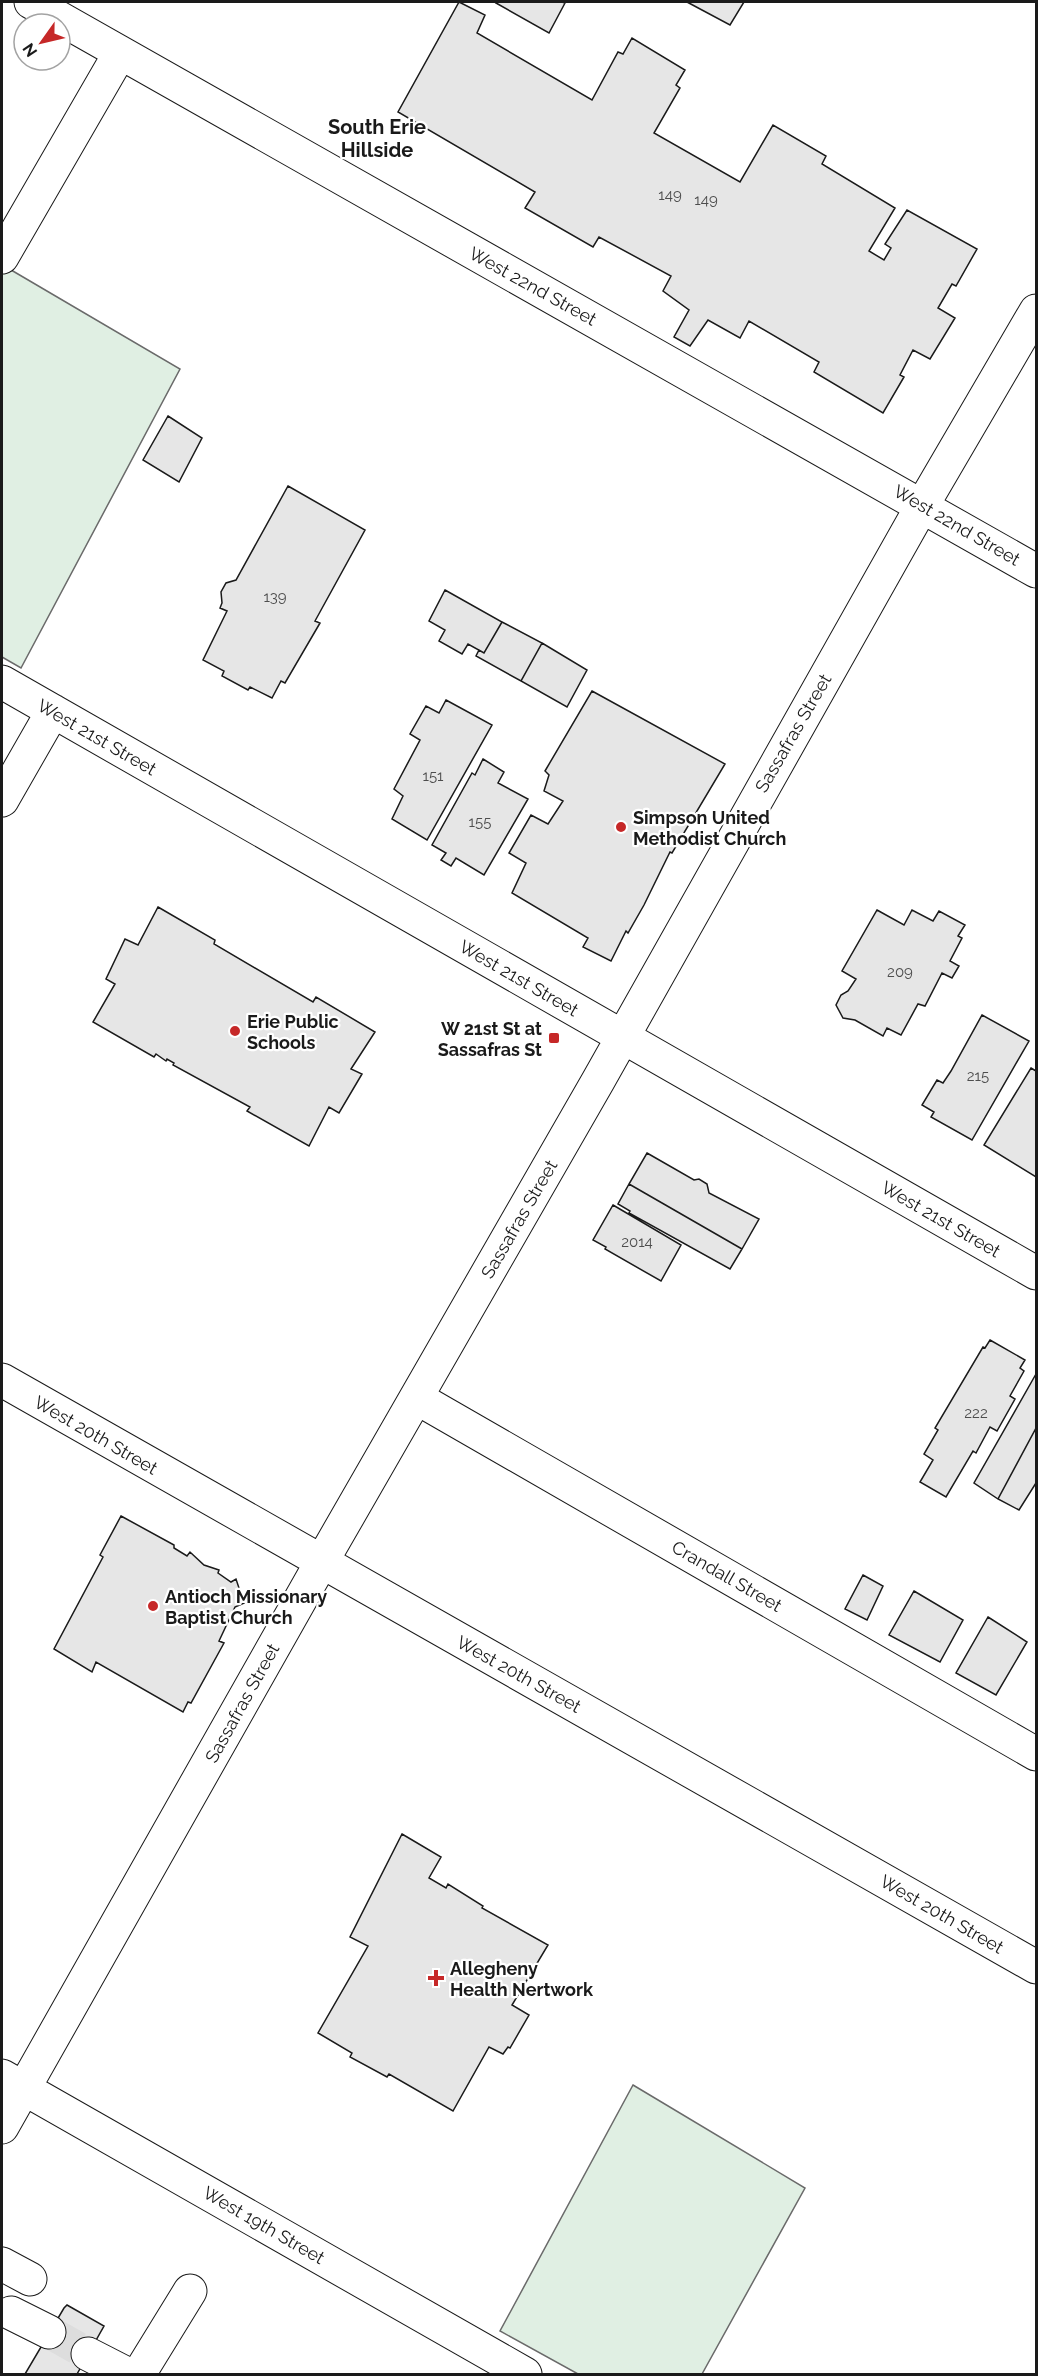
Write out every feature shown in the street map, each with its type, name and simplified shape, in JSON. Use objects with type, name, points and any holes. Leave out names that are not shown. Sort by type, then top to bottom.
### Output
[{"type":"street","name":"West 22nd Street","points":[[30,2],[1036,571]]},
{"type":"street","points":[[2,257],[120,53]]},
{"type":"street","name":"Sassafras Street","points":[[2,2127],[13,2083],[417,1398],[922,506],[1036,311]]},
{"type":"street","name":"West 21st Street","points":[[2,682],[1036,1273]]},
{"type":"street","points":[[2,800],[53,711]]},
{"type":"street","name":"West 20th Street","points":[[2,1380],[1036,1967]]},
{"type":"street","name":"Crandall Street","points":[[417,1398],[1036,1754]]},
{"type":"street","name":"West 19th Street","points":[[13,2083],[525,2374]]},
{"type":"street","points":[[139,2374],[190,2291]]},
{"type":"street","points":[[11,2313],[50,2332]]},
{"type":"street","points":[[88,2354],[127,2374]]},
{"type":"green space","points":[[6,267],[180,369],[21,668],[2,657],[2,273]]},
{"type":"green space","points":[[633,2085],[805,2188],[702,2374],[578,2374],[500,2331]]},
{"type":"building","points":[[459,2],[485,15],[477,33],[592,100],[618,52],[623,54],[632,38],[685,70],[676,85],[680,88],[654,133],[740,182],[773,125],[826,156],[822,164],[895,208],[869,251],[884,260],[891,248],[885,244],[907,210],[977,249],[956,286],[952,284],[938,308],[955,318],[930,359],[913,350],[900,375],[904,377],[883,413],[814,372],[819,362],[749,321],[740,338],[708,320],[690,346],[674,337],[689,310],[663,291],[671,276],[599,237],[593,247],[525,208],[535,192],[398,112]]},
{"type":"building","points":[[497,2],[562,2],[565,3],[549,33]]},
{"type":"building","points":[[687,2],[744,2],[730,25]]},
{"type":"building","points":[[168,416],[202,438],[179,482],[143,460]]},
{"type":"building","points":[[288,486],[365,530],[315,621],[320,623],[285,683],[281,681],[272,698],[250,687],[248,690],[222,676],[224,671],[203,660],[227,611],[220,608],[221,592],[226,583],[236,580]]},
{"type":"building","points":[[445,590],[502,622],[484,653],[468,644],[462,654],[439,641],[445,630],[429,621]]},
{"type":"building","points":[[502,622],[542,643],[521,681],[476,656],[479,650],[484,653]]},
{"type":"building","points":[[542,643],[587,670],[567,707],[521,681]]},
{"type":"building","points":[[592,691],[725,764],[672,853],[670,852],[644,905],[628,933],[626,931],[611,961],[583,947],[588,938],[512,893],[526,863],[509,853],[531,815],[548,824],[563,801],[544,791],[549,775],[545,771]]},
{"type":"building","points":[[446,700],[492,725],[427,840],[392,819],[403,796],[394,789],[420,740],[410,734],[426,706],[439,713]]},
{"type":"building","points":[[483,759],[504,772],[498,783],[528,799],[484,875],[456,858],[451,866],[441,860],[446,853],[432,845],[472,773],[475,775]]},
{"type":"building","points":[[158,907],[215,940],[214,944],[313,1002],[316,997],[375,1032],[351,1069],[362,1074],[339,1113],[329,1107],[309,1146],[247,1111],[250,1107],[173,1065],[174,1063],[156,1054],[154,1057],[93,1022],[115,984],[106,979],[125,939],[138,945]]},
{"type":"building","points":[[877,910],[904,925],[912,910],[933,921],[939,911],[965,925],[958,936],[962,938],[950,961],[959,966],[952,978],[942,973],[925,1006],[918,1004],[901,1035],[887,1028],[883,1036],[855,1020],[843,1018],[836,1005],[841,995],[848,991],[856,979],[842,971]]},
{"type":"building","points":[[982,1015],[1029,1041],[972,1140],[931,1117],[934,1112],[922,1105],[937,1080],[943,1083],[951,1071]]},
{"type":"building","points":[[1031,1068],[1036,1071],[1036,1177],[984,1145]]},
{"type":"building","points":[[647,1153],[694,1180],[699,1179],[707,1184],[709,1193],[759,1219],[742,1249],[629,1184]]},
{"type":"building","points":[[629,1184],[742,1249],[730,1269],[629,1213],[630,1211],[618,1204]]},
{"type":"building","points":[[613,1205],[681,1245],[661,1281],[593,1240]]},
{"type":"building","points":[[990,1340],[1025,1360],[1020,1368],[1024,1371],[1010,1396],[1015,1399],[997,1431],[990,1427],[976,1453],[973,1451],[946,1497],[920,1482],[933,1460],[924,1454],[938,1430],[935,1428],[983,1347],[985,1348]]},
{"type":"building","points":[[1036,1374],[1036,1428],[998,1499],[974,1483]]},
{"type":"building","points":[[1036,1428],[1036,1483],[1019,1510],[998,1499]]},
{"type":"building","points":[[121,1516],[174,1545],[174,1548],[187,1556],[190,1552],[204,1565],[219,1570],[218,1573],[231,1582],[236,1579],[244,1603],[235,1607],[219,1641],[224,1643],[191,1703],[188,1702],[183,1712],[96,1662],[92,1672],[54,1649],[103,1557],[100,1555]]},
{"type":"building","points":[[863,1575],[883,1586],[867,1620],[845,1609]]},
{"type":"building","points":[[914,1591],[963,1620],[940,1662],[889,1635]]},
{"type":"building","points":[[988,1617],[1027,1642],[996,1695],[956,1673]]},
{"type":"building","points":[[402,1834],[441,1857],[429,1878],[446,1888],[448,1884],[483,1906],[482,1908],[548,1945],[512,2005],[529,2015],[510,2048],[508,2047],[503,2054],[489,2047],[453,2111],[389,2074],[387,2077],[350,2057],[352,2053],[318,2033],[368,1946],[350,1937]]},
{"type":"building","points":[[67,2305],[104,2326],[77,2374],[25,2374],[64,2308]]},
{"type":"tunnel","points":[[49,2332],[88,2354]]},
{"type":"place","name":"Simpson United Methodist Church","points":[[621,827]]},
{"type":"place","name":"Erie Public Schools","points":[[235,1031]]},
{"type":"place","name":"W 21st St at Sassafras St","points":[[554,1038]]},
{"type":"place","name":"Antioch Missionary Baptist Church","points":[[153,1606]]},
{"type":"place","name":"Allegheny Health Nertwork","points":[[436,1978]]},
{"type":"district","name":"South Erie Hillside","points":[[377,138]]}]
